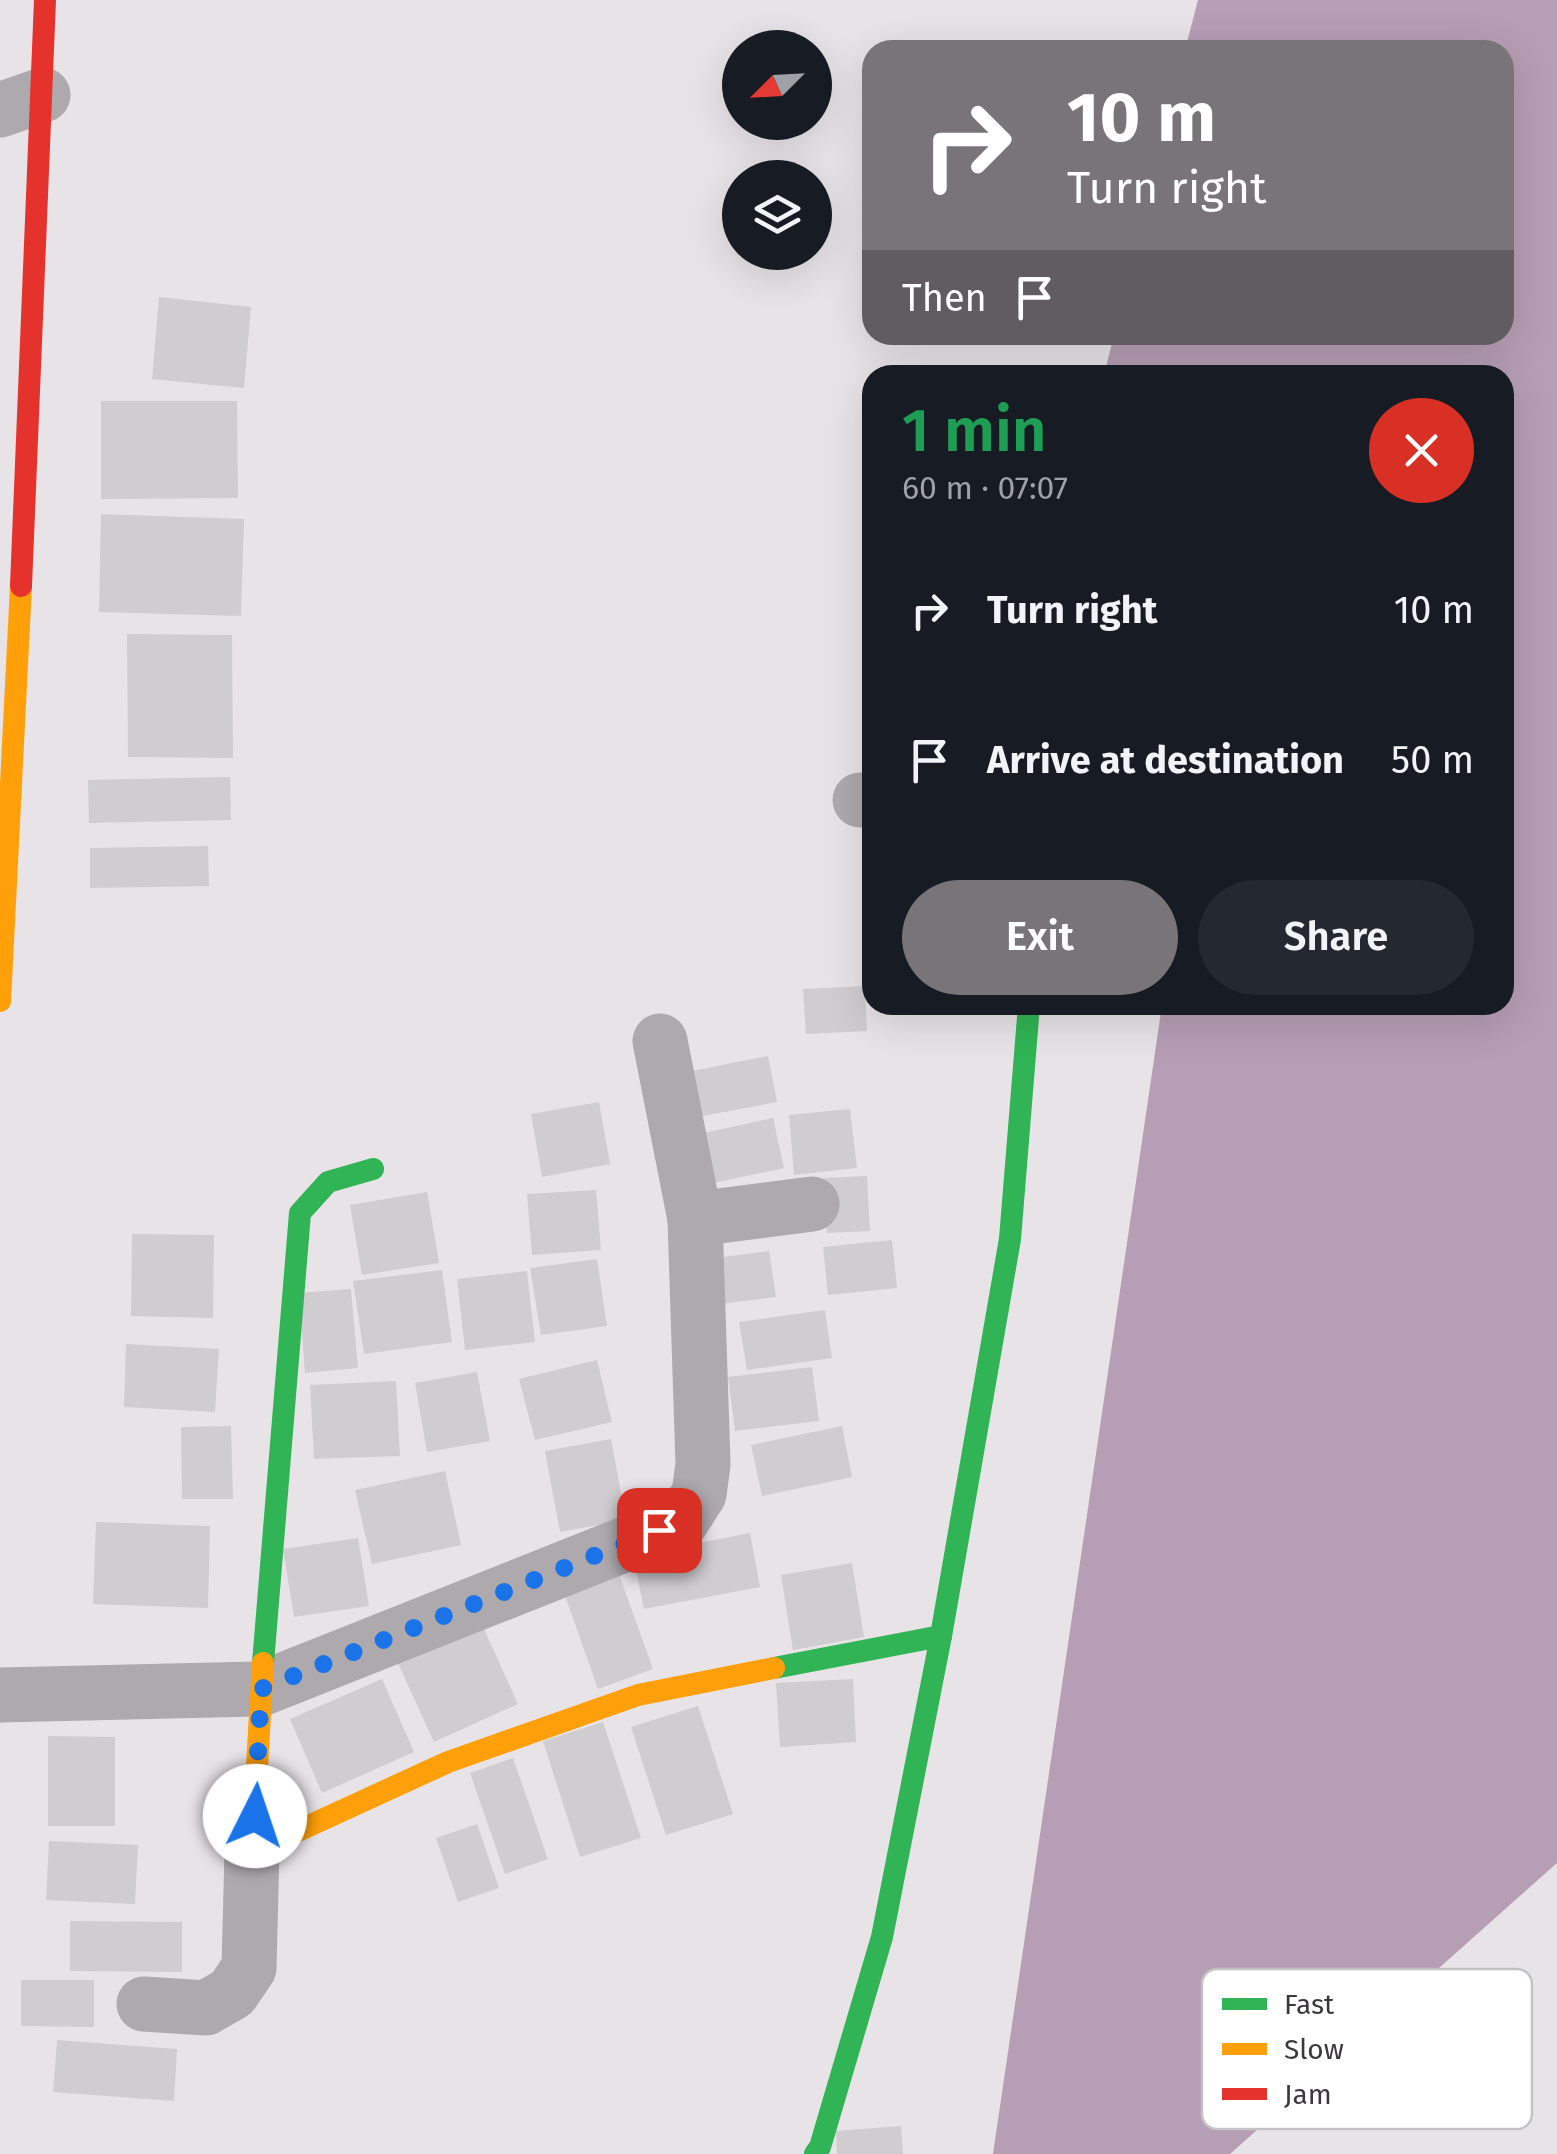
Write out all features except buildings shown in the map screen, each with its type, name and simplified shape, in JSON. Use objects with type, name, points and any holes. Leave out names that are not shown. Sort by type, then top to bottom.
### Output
[{"type":"street","points":[[0,1001],[22,103],[45,0]]},
{"type":"street","points":[[815,2154],[882,1937],[942,1636],[1010,1239],[1028,1015]]},
{"type":"street","points":[[0,1695],[261,1689],[680,1522],[699,1494],[703,1464],[695,1220],[660,1041]]},
{"type":"street","points":[[144,2004],[206,2008],[232,1994],[250,1968],[261,1689],[300,1213],[328,1182],[373,1168]]},
{"type":"street","points":[[695,1220],[812,1204]]},
{"type":"street","points":[[252,1852],[448,1762],[638,1695],[942,1636]]},
{"type":"shaded area","points":[[1198,0],[1557,0],[1557,1863],[1438,1969],[1202,1969],[1202,2129],[1258,2129],[1230,2154],[993,2154],[1161,1015],[1514,1015],[1514,365],[1106,365],[1112,345],[1514,345],[1514,40],[1188,40]]},
{"type":"traffic: fast","points":[[941,1636],[1010,1239],[1028,1015]]},
{"type":"traffic: fast","points":[[263,1663],[300,1213],[328,1182],[373,1169]]},
{"type":"traffic: fast","points":[[774,1668],[941,1636],[882,1937],[815,2154]]},
{"type":"traffic: slow","points":[[0,1001],[21,586]]},
{"type":"traffic: slow","points":[[263,1663],[252,1852],[448,1762],[638,1695],[774,1668]]},
{"type":"traffic: jam","points":[[21,586],[45,0]]},
{"type":"route","points":[[255,1816],[261,1689],[659,1530]]}]
